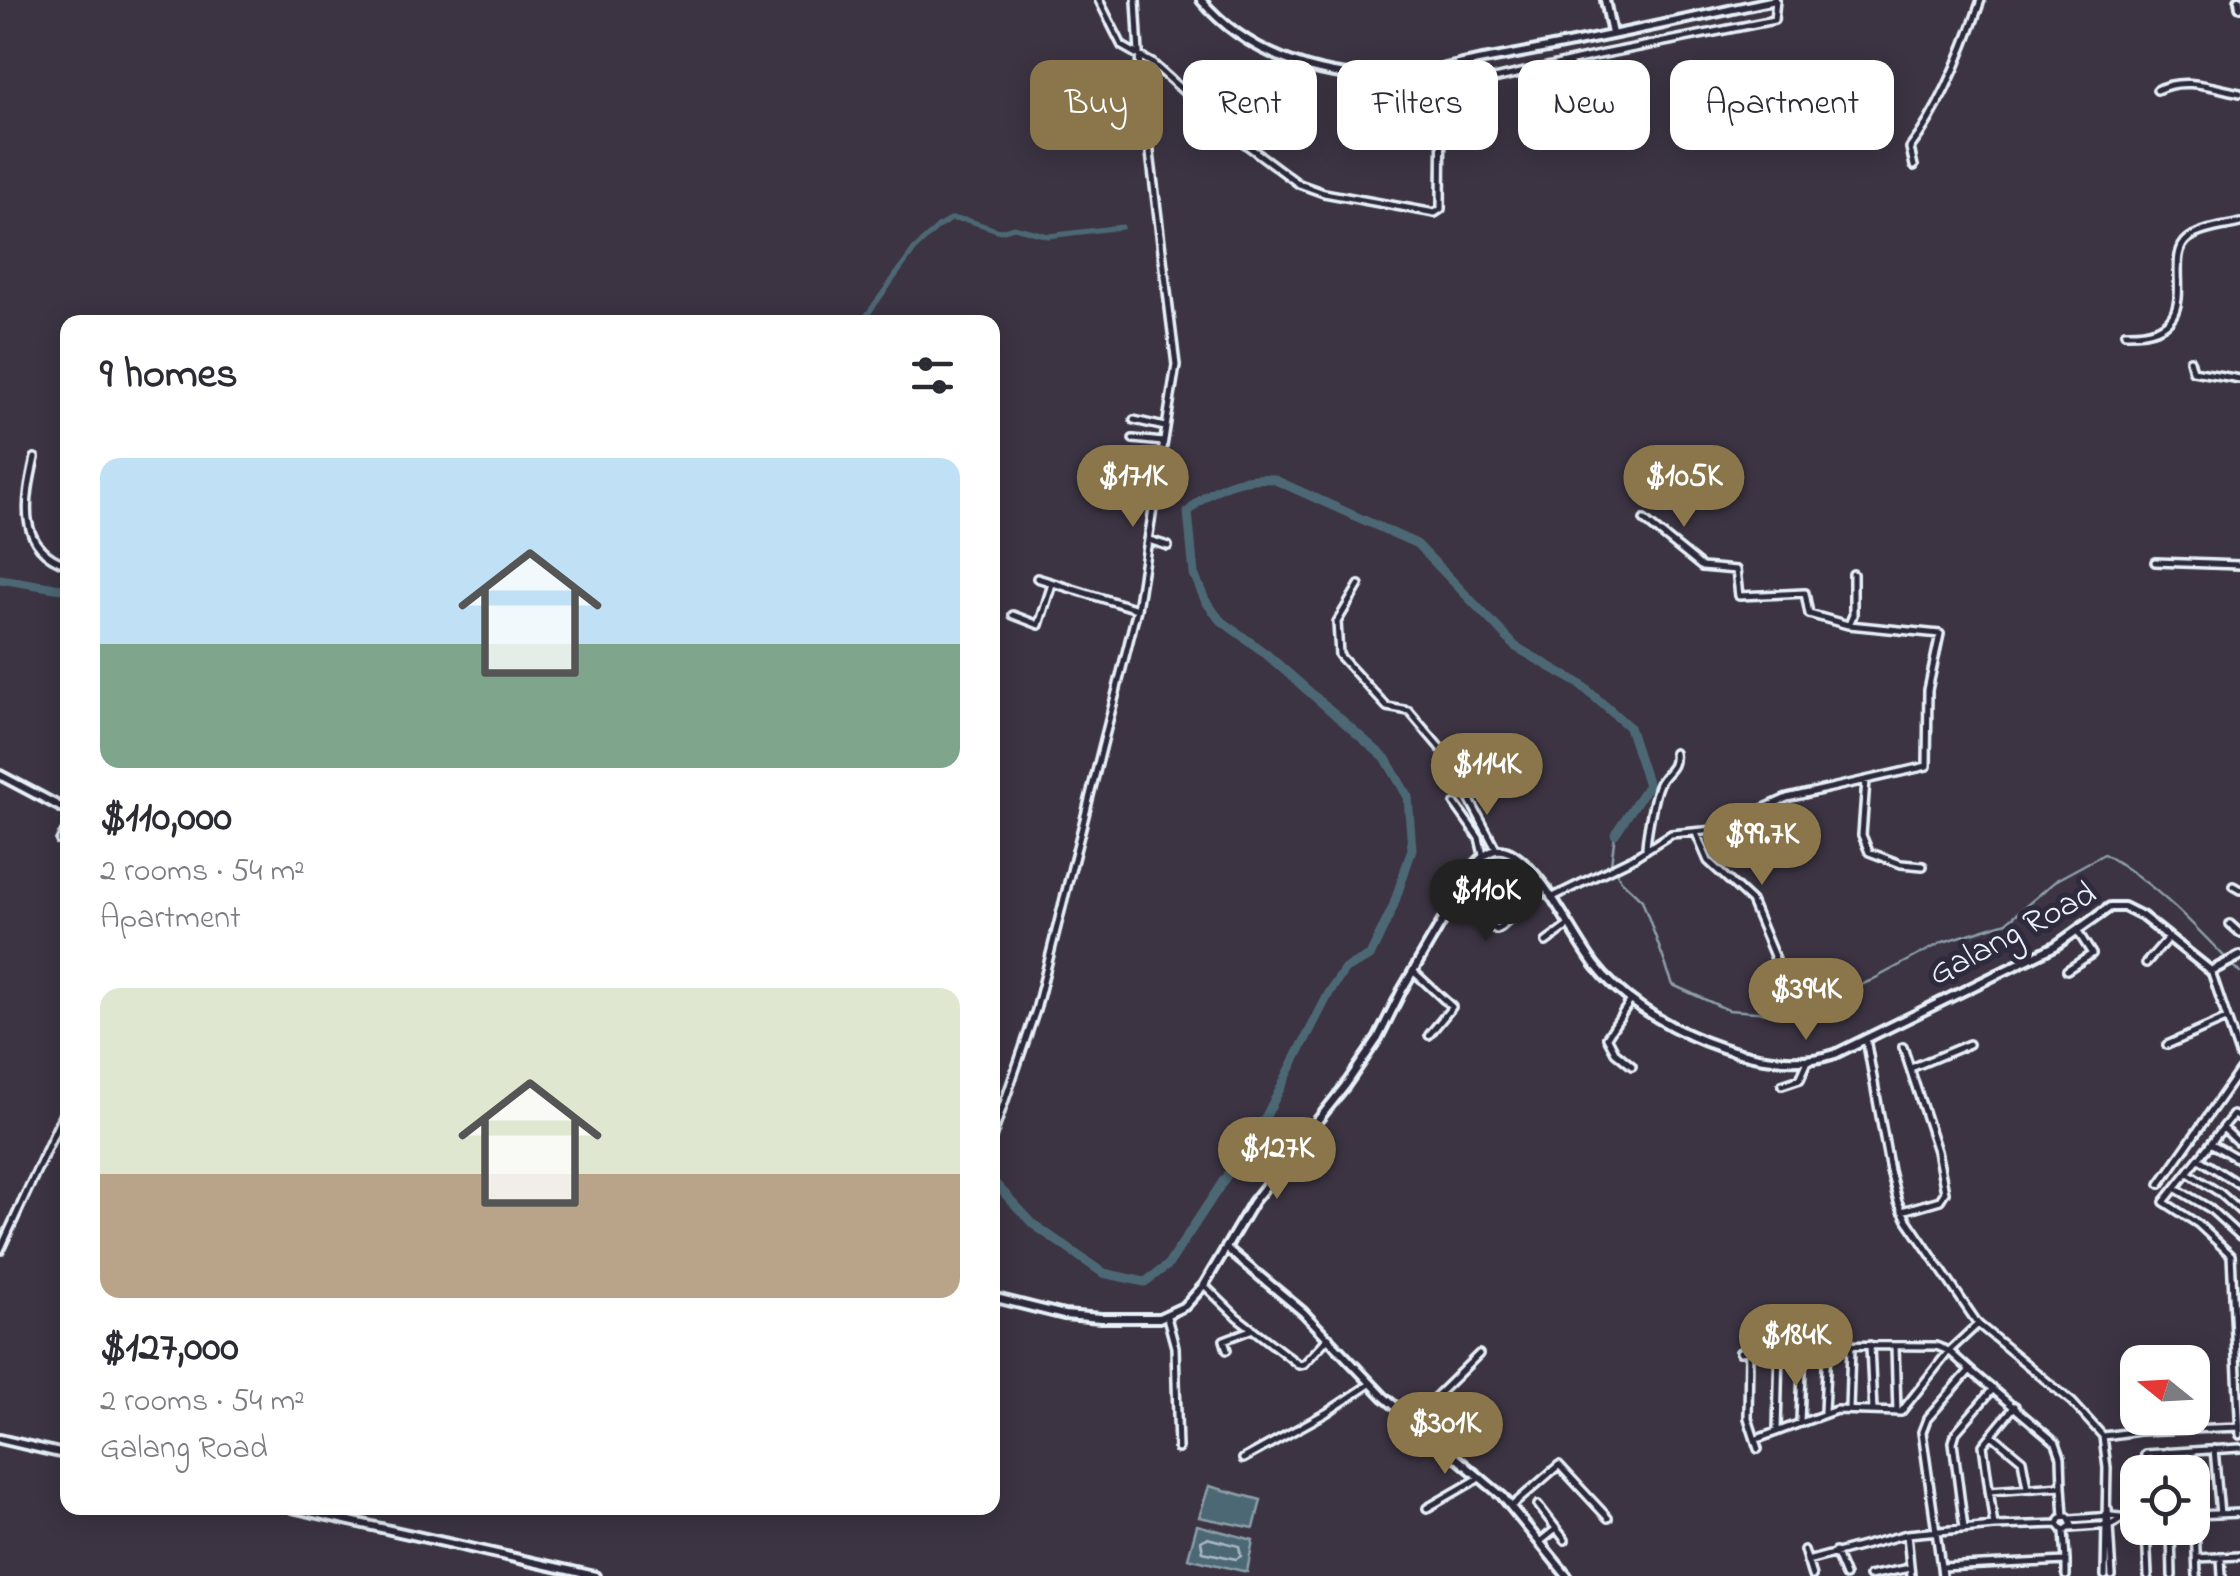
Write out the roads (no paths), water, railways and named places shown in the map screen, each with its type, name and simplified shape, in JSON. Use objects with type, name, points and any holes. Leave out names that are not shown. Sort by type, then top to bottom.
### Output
[{"type":"street","points":[[1098,0],[1122,46],[1152,63],[1204,110],[1299,184],[1324,193],[1438,213],[1440,150]]},
{"type":"street","points":[[1000,1115],[1036,1010],[1137,609],[1176,365],[1157,222],[1136,0]]},
{"type":"street","points":[[1201,0],[1225,24],[1280,59],[1352,75],[1392,76],[1776,0],[1774,20],[1584,60]]},
{"type":"street","points":[[1605,0],[1612,34]]},
{"type":"street","points":[[1914,166],[1910,148],[1957,61],[1981,0]]},
{"type":"street","points":[[2157,90],[2173,85],[2222,86],[2240,93]]},
{"type":"street","points":[[2125,334],[2146,332],[2171,317],[2181,294],[2178,258],[2184,242],[2192,236],[2240,223]]},
{"type":"street","points":[[2190,360],[2193,371],[2240,378]]},
{"type":"street","points":[[1134,420],[1166,427]]},
{"type":"street","points":[[1133,439],[1163,442]]},
{"type":"street","points":[[35,458],[27,496],[30,528],[45,555],[60,562]]},
{"type":"street","points":[[1552,898],[1670,834],[1728,826],[1756,809],[1786,798],[1927,766],[1928,690],[1940,637],[1936,632],[1849,625],[1810,614],[1804,594],[1739,596],[1736,570],[1702,567],[1644,520]]},
{"type":"street","points":[[1149,540],[1168,546]]},
{"type":"street","points":[[2155,562],[2240,564]]},
{"type":"street","points":[[1849,625],[1853,615],[1853,574]]},
{"type":"street","points":[[1037,578],[1137,609]]},
{"type":"street","points":[[1013,615],[1039,625],[1052,584]]},
{"type":"street","points":[[1000,1299],[1064,1315],[1114,1318],[1168,1316],[1185,1306],[1204,1285],[1253,1202],[1378,1038],[1483,855],[1496,849],[1446,755],[1409,710],[1387,706],[1339,655],[1337,622],[1359,585]]},
{"type":"street","points":[[1646,850],[1660,782],[1671,772],[1674,754]]},
{"type":"street","points":[[0,776],[60,807]]},
{"type":"street","points":[[1866,780],[1862,835],[1869,852],[1901,864],[1923,866]]},
{"type":"street","points":[[1455,804],[1479,838],[1483,855]]},
{"type":"street","points":[[1696,833],[1708,861],[1751,901],[1779,968]]},
{"type":"street","name":"Galang Road","points":[[1496,849],[1516,857],[1542,886],[1595,964],[1631,1000],[1678,1029],[1757,1055],[1808,1062],[1835,1054],[2078,932],[2100,912],[2116,906],[2142,916],[2213,971]]},
{"type":"street","points":[[1453,904],[1496,930],[1542,886]]},
{"type":"street","points":[[2230,924],[2240,933]]},
{"type":"street","points":[[1546,942],[1570,925]]},
{"type":"street","points":[[2067,970],[2092,954],[2078,932]]},
{"type":"street","points":[[2146,962],[2168,938]]},
{"type":"street","points":[[2240,956],[2213,971],[2240,1056]]},
{"type":"street","points":[[1413,971],[1452,1007],[1429,1035]]},
{"type":"street","points":[[1631,1000],[1607,1037],[1614,1052],[1632,1066]]},
{"type":"street","points":[[2167,1046],[2226,1020]]},
{"type":"street","points":[[1866,1040],[1890,1171],[1902,1211],[1978,1324],[2072,1402],[2102,1436],[2109,1576]]},
{"type":"street","points":[[1911,1068],[1969,1044]]},
{"type":"street","points":[[1902,1211],[1940,1200],[1945,1192],[1937,1151],[1904,1047]]},
{"type":"street","points":[[1782,1085],[1800,1079],[1808,1062]]},
{"type":"street","points":[[2160,1184],[2240,1070]]},
{"type":"street","points":[[2240,1118],[2233,1116],[2164,1204],[2198,1224],[2228,1252],[2237,1277],[2240,1434]]},
{"type":"street","points":[[0,1250],[60,1120]]},
{"type":"street","points":[[2223,1128],[2236,1141]]},
{"type":"street","points":[[2212,1144],[2239,1158]]},
{"type":"street","points":[[2200,1158],[2240,1185]]},
{"type":"street","points":[[2188,1173],[2240,1211]]},
{"type":"street","points":[[2175,1188],[2210,1208],[2240,1236]]},
{"type":"street","points":[[1226,1248],[1329,1337],[1370,1384],[1410,1421],[1512,1506],[1567,1576]]},
{"type":"street","points":[[1204,1285],[1299,1364],[1304,1364],[1329,1337]]},
{"type":"street","points":[[1168,1316],[1175,1347],[1178,1449]]},
{"type":"street","points":[[1899,1412],[1948,1351],[1978,1324]]},
{"type":"street","points":[[1227,1350],[1224,1340],[1253,1329]]},
{"type":"street","points":[[1800,1422],[1803,1344]]},
{"type":"street","points":[[1740,1352],[1803,1344],[1936,1346],[1948,1351],[2056,1442],[2067,1518],[2066,1576]]},
{"type":"street","points":[[1870,1345],[1873,1411]]},
{"type":"street","points":[[1777,1431],[1778,1346]]},
{"type":"street","points":[[1849,1410],[1851,1346]]},
{"type":"street","points":[[1895,1346],[1902,1423]]},
{"type":"street","points":[[1824,1412],[1827,1347]]},
{"type":"street","points":[[1749,1350],[1748,1418],[1758,1450]]},
{"type":"street","points":[[1410,1421],[1479,1354]]},
{"type":"street","points":[[1942,1576],[1922,1432],[1927,1419],[1970,1370]]},
{"type":"street","points":[[1243,1459],[1370,1384]]},
{"type":"street","points":[[1964,1528],[1953,1442],[1956,1432],[1994,1388]]},
{"type":"street","points":[[1994,1526],[1983,1448],[2015,1406]]},
{"type":"street","points":[[1757,1439],[1824,1412],[1899,1412]]},
{"type":"street","points":[[2102,1436],[2240,1426]]},
{"type":"street","points":[[1992,1435],[2022,1460],[2027,1488]]},
{"type":"street","points":[[0,1440],[60,1453]]},
{"type":"street","points":[[2145,1455],[2240,1448]]},
{"type":"street","points":[[2214,1449],[2220,1514]]},
{"type":"street","points":[[2192,1451],[2192,1455]]},
{"type":"street","points":[[1512,1506],[1559,1465],[1608,1518]]},
{"type":"street","points":[[1427,1508],[1481,1477]]},
{"type":"street","points":[[1989,1491],[2062,1486]]},
{"type":"street","points":[[1538,1505],[1565,1540]]},
{"type":"street","points":[[2210,1514],[2240,1513]]},
{"type":"street","points":[[323,1515],[595,1576]]},
{"type":"street","points":[[1808,1561],[1907,1534],[2058,1524],[2067,1518],[2120,1519]]},
{"type":"street","points":[[2058,1524],[2067,1530],[2108,1525],[2120,1519]]},
{"type":"street","points":[[1540,1541],[1556,1529]]},
{"type":"street","points":[[1907,1534],[1911,1576]]},
{"type":"street","points":[[2147,1545],[2148,1576]]},
{"type":"street","points":[[2171,1545],[2172,1576]]},
{"type":"street","points":[[2195,1545],[2197,1576]]},
{"type":"street","points":[[1804,1550],[1812,1576]]},
{"type":"street","points":[[1835,1552],[1844,1576]]},
{"type":"street","points":[[2196,1558],[2240,1556]]},
{"type":"street","points":[[2221,1557],[2222,1576]]},
{"type":"street","points":[[1941,1568],[2066,1561]]},
{"type":"street","points":[[1869,1576],[1910,1568]]},
{"type":"water","points":[[1209,1486],[1261,1500],[1254,1528],[1199,1517]]},
{"type":"water","points":[[1197,1525],[1253,1540],[1247,1572],[1188,1558]]},
{"type":"waterway","points":[[867,315],[914,250],[951,219],[1000,231],[1014,227],[1048,236],[1122,227]]},
{"type":"waterway","points":[[1000,1189],[1033,1224],[1103,1273],[1145,1282],[1168,1265],[1266,1116],[1329,993],[1345,969],[1370,956],[1393,907],[1412,849],[1408,797],[1386,759],[1265,653],[1219,619],[1205,600],[1194,574],[1188,512],[1216,490],[1237,482],[1273,479],[1417,544],[1516,647],[1580,684],[1629,727],[1648,785],[1615,834]]},
{"type":"waterway","points":[[0,579],[60,589]]},
{"type":"waterway","points":[[1615,834],[1611,864],[1642,900],[1673,985],[1728,1010],[1770,1013],[1820,1003],[1943,942],[2007,922],[2058,879],[2104,854],[2159,893],[2240,973]]}]
